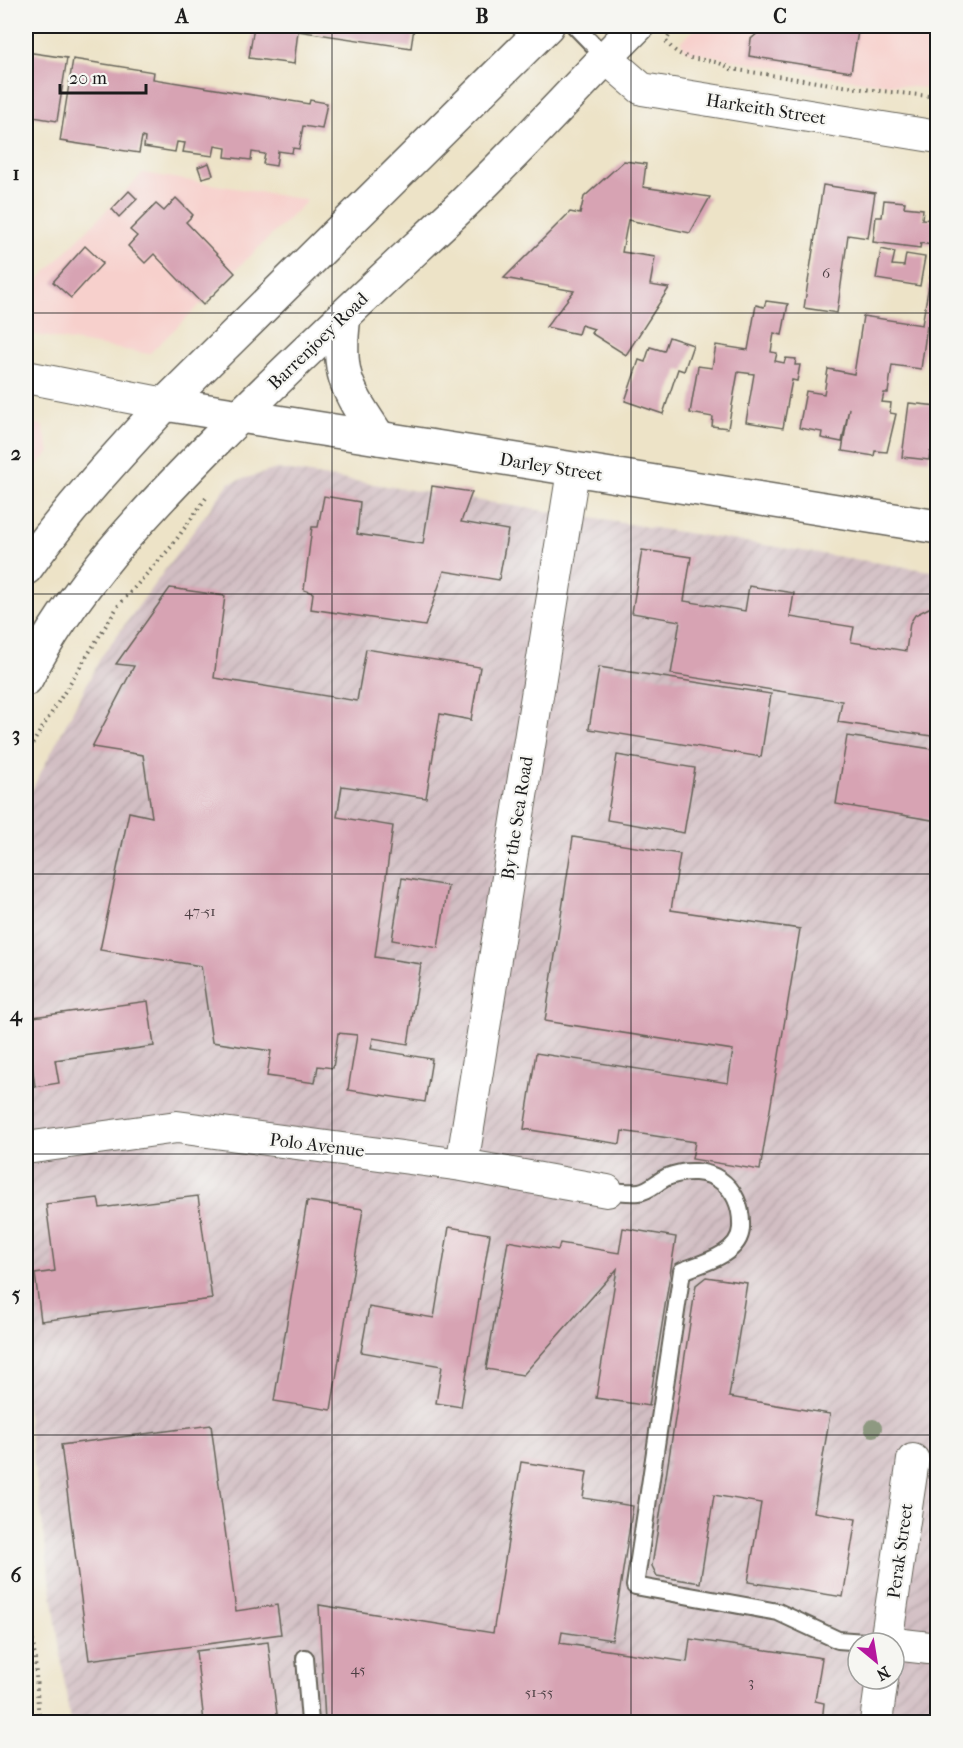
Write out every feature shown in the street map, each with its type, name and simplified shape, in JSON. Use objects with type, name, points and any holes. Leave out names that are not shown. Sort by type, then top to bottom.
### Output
[{"type":"main road","points":[[26,568],[53,529],[165,404],[547,26]]},
{"type":"main road","name":"Barrenjoey Road","points":[[26,679],[66,609],[98,568],[179,477],[344,316],[479,190],[637,26]]},
{"type":"main road","points":[[344,316],[339,349],[342,371],[358,406],[379,438]]},
{"type":"main road","name":"Darley Street","points":[[165,404],[573,471],[938,527]]},
{"type":"street","name":"Harkeith Street","points":[[605,57],[642,89],[938,137]]},
{"type":"street","points":[[26,377],[165,404]]},
{"type":"street","name":"By the Sea Road","points":[[462,1164],[573,471]]},
{"type":"street","name":"Polo Avenue","points":[[26,1148],[177,1127],[462,1164],[607,1191]]},
{"type":"street","name":"Perak Street","points":[[888,1631],[913,1460]]},
{"type":"street","points":[[906,1645],[938,1649]]},
{"type":"street","points":[[876,1722],[880,1691]]},
{"type":"lane","points":[[574,26],[605,57]]},
{"type":"lane","points":[[607,1191],[641,1192],[669,1177],[701,1173],[725,1181],[736,1198],[742,1215],[741,1234],[728,1251],[682,1271],[635,1586],[778,1612],[838,1640],[846,1641]]},
{"type":"lane","points":[[305,1658],[310,1722]]},
{"type":"path","points":[[675,26],[666,41],[672,49],[686,59],[721,62],[731,69],[863,89],[938,97]]},
{"type":"path","points":[[26,754],[112,615],[171,547],[211,489]]},
{"type":"path","points":[[26,1587],[35,1659],[39,1722]]},
{"type":"shaded area","points":[[699,26],[937,26],[937,90],[824,76],[685,51],[681,41]]},
{"type":"shaded area","points":[[143,173],[308,200],[149,354],[30,334],[40,278]]},
{"type":"shaded area","points":[[26,422],[42,425],[50,452],[26,476]]},
{"type":"shaded area","points":[[277,469],[937,572],[937,1722],[70,1722],[26,1407],[26,801],[101,657],[229,483]]},
{"type":"building","points":[[124,26],[141,26],[140,32],[123,29]]},
{"type":"building","points":[[254,26],[421,26],[420,29],[414,28],[411,48],[298,31],[294,64],[249,58]]},
{"type":"building","points":[[766,26],[859,26],[851,72],[749,56],[751,39]]},
{"type":"building","points":[[26,52],[67,58],[57,121],[33,117],[35,105],[26,104]]},
{"type":"building","points":[[73,59],[154,72],[153,79],[309,104],[310,100],[327,103],[322,129],[303,126],[299,149],[293,148],[292,153],[278,151],[276,166],[263,164],[265,154],[252,152],[251,160],[225,157],[226,148],[215,146],[213,156],[183,152],[185,143],[177,142],[175,152],[144,147],[145,138],[142,137],[139,153],[60,141]]},
{"type":"building","points":[[624,161],[646,164],[643,187],[710,197],[690,233],[628,220],[622,252],[655,257],[650,285],[669,288],[626,355],[591,333],[594,329],[581,325],[578,334],[546,327],[574,291],[504,278],[570,212],[580,214],[584,197]]},
{"type":"building","points":[[209,163],[213,175],[202,178],[198,167]]},
{"type":"building","points":[[823,185],[875,193],[868,238],[848,235],[837,313],[804,308]]},
{"type":"building","points":[[26,187],[30,187],[28,206],[26,206]]},
{"type":"building","points":[[129,191],[137,199],[119,217],[112,209]]},
{"type":"building","points":[[176,198],[193,215],[186,222],[235,273],[203,305],[154,254],[145,263],[128,246],[137,236],[130,230],[156,204],[164,211]]},
{"type":"building","points":[[884,200],[905,202],[904,207],[923,209],[922,219],[935,220],[932,245],[921,243],[920,248],[873,242],[876,217],[882,217]]},
{"type":"building","points":[[85,246],[103,263],[71,298],[53,282]]},
{"type":"building","points":[[881,249],[895,252],[892,265],[904,266],[906,254],[925,257],[920,286],[876,279]]},
{"type":"building","points":[[931,273],[938,274],[938,328],[927,326],[921,369],[892,365],[888,393],[884,393],[882,402],[891,403],[890,413],[896,414],[887,452],[875,451],[874,456],[842,451],[849,408],[842,442],[821,438],[822,432],[799,428],[806,391],[824,394],[828,369],[854,374],[863,316],[922,325]]},
{"type":"building","points":[[766,301],[788,304],[782,335],[774,333],[771,352],[777,353],[775,361],[784,363],[786,358],[796,359],[795,365],[800,365],[797,381],[792,380],[783,428],[746,422],[754,374],[738,372],[728,428],[712,426],[713,417],[690,413],[698,366],[712,368],[716,345],[748,350],[756,305],[764,307]]},
{"type":"building","points":[[669,337],[693,345],[684,371],[678,369],[663,414],[625,401],[639,360],[645,362],[650,347],[664,351]]},
{"type":"building","points":[[909,403],[938,406],[938,453],[930,452],[929,460],[902,457]]},
{"type":"building","points":[[432,486],[472,492],[461,522],[508,530],[499,580],[444,571],[425,626],[311,609],[313,593],[304,590],[312,527],[318,527],[324,496],[360,502],[357,534],[423,544]]},
{"type":"building","points":[[642,550],[691,557],[684,601],[745,611],[749,586],[794,593],[790,617],[854,627],[851,642],[906,651],[910,623],[915,615],[937,607],[938,737],[838,722],[842,701],[671,674],[680,621],[632,613]]},
{"type":"building","points":[[170,588],[225,596],[214,678],[357,701],[366,649],[480,667],[471,720],[440,714],[426,798],[342,786],[337,817],[393,826],[375,957],[421,964],[408,1044],[373,1038],[371,1049],[432,1059],[425,1102],[348,1090],[357,1035],[338,1033],[333,1068],[318,1066],[315,1083],[267,1076],[271,1051],[212,1042],[201,966],[100,950],[129,812],[152,817],[143,755],[92,747],[134,666],[116,664]]},
{"type":"building","points":[[599,667],[771,694],[761,757],[589,729]]},
{"type":"building","points":[[847,736],[938,750],[938,821],[836,804]]},
{"type":"building","points":[[617,755],[695,768],[684,833],[607,820]]},
{"type":"building","points":[[573,837],[680,854],[671,910],[800,929],[760,1170],[692,1159],[695,1142],[622,1131],[620,1144],[524,1129],[536,1053],[728,1083],[733,1050],[545,1021]]},
{"type":"building","points":[[402,878],[448,886],[438,948],[392,940]]},
{"type":"building","points":[[148,1001],[154,1046],[55,1060],[59,1083],[35,1087],[26,1018]]},
{"type":"building","points":[[198,1196],[212,1299],[41,1321],[35,1274],[55,1271],[46,1204],[98,1198],[100,1208]]},
{"type":"building","points":[[307,1201],[363,1209],[331,1410],[274,1401]]},
{"type":"building","points":[[449,1227],[490,1234],[461,1407],[436,1403],[442,1366],[361,1352],[369,1307],[434,1318]]},
{"type":"building","points":[[623,1228],[676,1237],[649,1406],[596,1398],[617,1269],[523,1375],[486,1369],[508,1241],[558,1250],[560,1243],[619,1253]]},
{"type":"building","points":[[706,1277],[747,1283],[729,1397],[830,1414],[814,1512],[856,1519],[843,1597],[748,1582],[761,1503],[714,1495],[700,1583],[657,1576],[652,1566],[696,1285]]},
{"type":"building","points":[[211,1425],[236,1611],[277,1605],[281,1634],[89,1660],[61,1445]]},
{"type":"building","points":[[521,1462],[587,1472],[583,1498],[633,1506],[612,1640],[562,1632],[560,1643],[687,1662],[690,1639],[822,1658],[815,1701],[824,1703],[822,1722],[325,1722],[319,1605],[493,1633]]},
{"type":"building","points":[[268,1642],[278,1722],[204,1722],[196,1651]]}]
